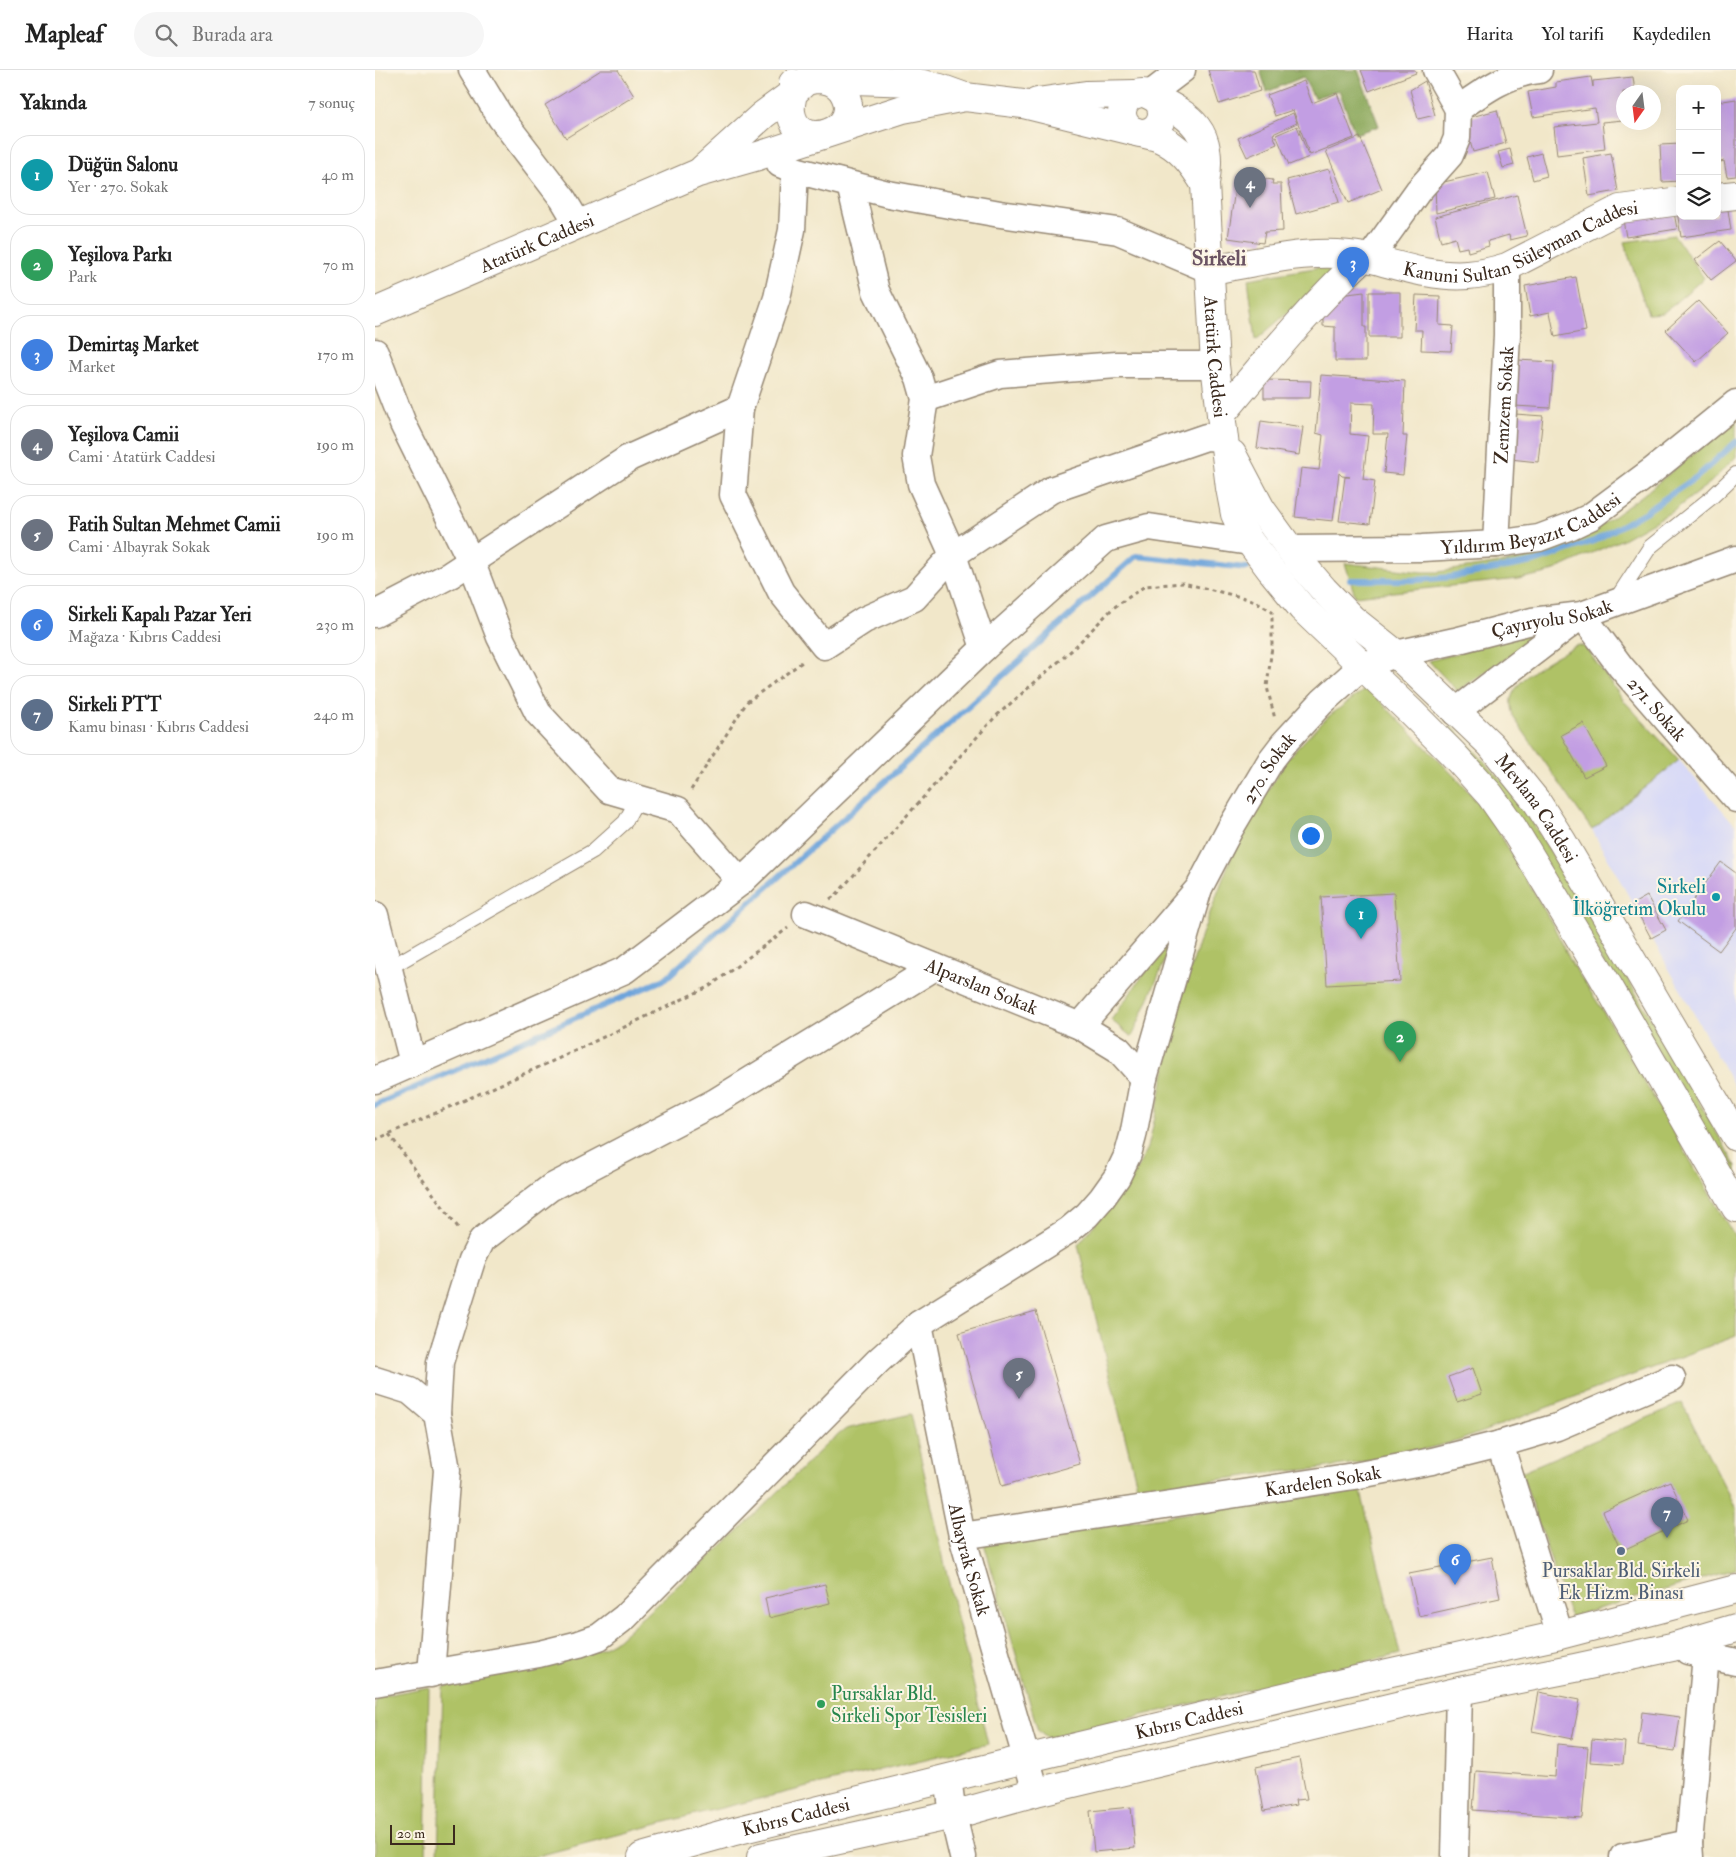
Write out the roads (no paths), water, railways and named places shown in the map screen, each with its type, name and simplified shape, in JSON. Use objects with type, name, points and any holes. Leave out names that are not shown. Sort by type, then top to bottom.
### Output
[{"type":"street","points":[[472,70],[501,118],[563,199],[578,224]]},
{"type":"street","points":[[795,170],[792,230],[777,298],[740,408],[733,495],[781,592],[824,646],[864,620],[914,598],[953,555],[1051,490],[1206,437],[1222,426],[1275,349],[1316,304],[1367,257],[1418,191],[1451,155],[1457,138],[1458,109],[1436,70]]},
{"type":"street","points":[[1458,109],[1483,91],[1505,80],[1527,71],[1539,70]]},
{"type":"street","points":[[1137,132],[1150,131],[1159,122],[1161,116],[1159,103],[1143,94],[1174,72]]},
{"type":"street","points":[[698,173],[832,132],[839,127],[847,112],[847,103],[845,94],[832,82],[831,74]]},
{"type":"street","points":[[698,173],[763,115],[793,81],[806,81],[831,74],[879,75],[940,88],[965,98]]},
{"type":"street","points":[[793,81],[791,111],[793,120],[799,127],[814,135],[823,135],[903,108],[965,98]]},
{"type":"street","name":"Atatürk Caddesi","points":[[1023,104],[1086,96],[1143,94],[1183,112],[1202,135],[1207,152],[1208,166],[1205,184],[1215,365],[1235,514],[1250,542],[1302,608],[1452,753],[1490,795],[1513,828],[1607,984],[1736,1208]]},
{"type":"street","name":"Atatürk Caddesi","points":[[965,98],[1023,104],[1157,137],[1181,151],[1205,184]]},
{"type":"street","points":[[758,156],[795,170],[888,194],[991,213],[1118,232],[1210,270]]},
{"type":"street","name":"Atatürk Caddesi","points":[[375,312],[698,173]]},
{"type":"street","points":[[851,185],[876,291],[919,378],[925,398],[916,456],[921,484],[953,555],[984,648]]},
{"type":"street","points":[[1721,197],[1736,195]]},
{"type":"street","name":"Kanuni Sultan Süleyman Caddesi","points":[[1210,270],[1332,252],[1367,257],[1447,275],[1487,273],[1507,267],[1620,210],[1676,202]]},
{"type":"street","name":"Zemzem Sokak","points":[[1496,544],[1507,335],[1507,267]]},
{"type":"street","points":[[375,352],[403,424],[471,561],[500,637],[538,713],[609,790],[678,810],[741,882]]},
{"type":"street","points":[[925,398],[1000,374],[1117,365],[1215,365]]},
{"type":"street","name":"Yıldırım Beyazıt Caddesi","points":[[1294,554],[1496,544],[1539,538],[1590,517],[1652,471],[1736,403]]},
{"type":"street","points":[[375,614],[451,575],[629,458],[740,408]]},
{"type":"street","points":[[1222,426],[1261,509],[1294,554]]},
{"type":"street","points":[[375,1080],[625,970],[741,882],[984,648],[1106,539],[1149,527],[1250,542]]},
{"type":"street","name":"Mevlana Caddesi","points":[[1294,554],[1324,590],[1352,619],[1396,654],[1491,745],[1537,802],[1732,1119]]},
{"type":"street","name":"Çayıryolu Sokak","points":[[1363,666],[1396,654],[1532,621],[1582,615],[1736,559]]},
{"type":"street","points":[[1455,712],[1582,615]]},
{"type":"street","name":"271. Sokak","points":[[1582,615],[1621,667],[1736,799]]},
{"type":"street","name":"270. Sokak","points":[[1199,888],[1246,801],[1271,760],[1322,702],[1363,666]]},
{"type":"street","points":[[1080,1026],[1199,888]]},
{"type":"street","points":[[375,1684],[539,1654],[599,1637],[625,1617],[878,1361],[919,1324],[1069,1230],[1087,1215],[1117,1177],[1128,1154],[1144,1078],[1199,888]]},
{"type":"street","name":"Alparslan Sokak","points":[[806,914],[1080,1026],[1118,1048],[1144,1078]]},
{"type":"street","points":[[375,915],[413,1063]]},
{"type":"street","points":[[431,1674],[447,1470],[437,1414],[440,1362],[461,1294],[476,1252],[483,1240],[550,1188],[715,1102],[935,967]]},
{"type":"street","name":"Albayrak Sokak","points":[[919,1324],[961,1536],[1036,1792]]},
{"type":"street","name":"Kardelen Sokak","points":[[961,1536],[1354,1476],[1431,1461],[1501,1444],[1557,1427],[1673,1378]]},
{"type":"street","points":[[375,1380],[410,1391],[437,1414]]},
{"type":"street","points":[[1501,1444],[1560,1635]]},
{"type":"street","name":"Kıbrıs Caddesi","points":[[642,1857],[731,1832],[1025,1759],[1342,1683],[1560,1635],[1736,1589]]},
{"type":"street","points":[[761,1857],[953,1815],[1036,1792],[1459,1691],[1672,1647],[1736,1628]]},
{"type":"street","points":[[1672,1647],[1736,1662]]},
{"type":"street","points":[[1623,1857],[1690,1850],[1705,1656]]},
{"type":"street","points":[[1455,1857],[1459,1691]]},
{"type":"street","points":[[948,1778],[953,1815],[963,1857]]},
{"type":"lane","points":[[1614,603],[1650,547],[1712,497],[1736,474]]},
{"type":"lane","points":[[389,968],[593,851],[625,822],[638,798]]},
{"type":"waterway","points":[[1350,580],[1416,580],[1452,577],[1534,562],[1594,541],[1645,512],[1698,476],[1736,442]]},
{"type":"waterway","points":[[375,1105],[665,979],[1136,556],[1247,568]]},
{"type":"place","name":"Yeşilova Camii","points":[[1250,208]]},
{"type":"place","name":"Demirtaş Market","points":[[1353,288]]},
{"type":"place","name":"Sirkeli İlköğretim Okulu","points":[[1716,897]]},
{"type":"place","name":"Düğün Salonu","points":[[1361,939]]},
{"type":"place","name":"Yeşilova Parkı","points":[[1400,1062]]},
{"type":"place","name":"Fatih Sultan Mehmet Camii","points":[[1019,1399]]},
{"type":"place","name":"Sirkeli PTT","points":[[1667,1538]]},
{"type":"place","name":"Pursaklar Bld. Sirkeli Ek Hizm. Binası","points":[[1621,1551]]},
{"type":"place","name":"Sirkeli Kapalı Pazar Yeri","points":[[1455,1585]]},
{"type":"place","name":"Pursaklar Bld. Sirkeli Spor Tesisleri","points":[[821,1704]]},
{"type":"district","name":"Sirkeli","points":[[1219,258]]}]
